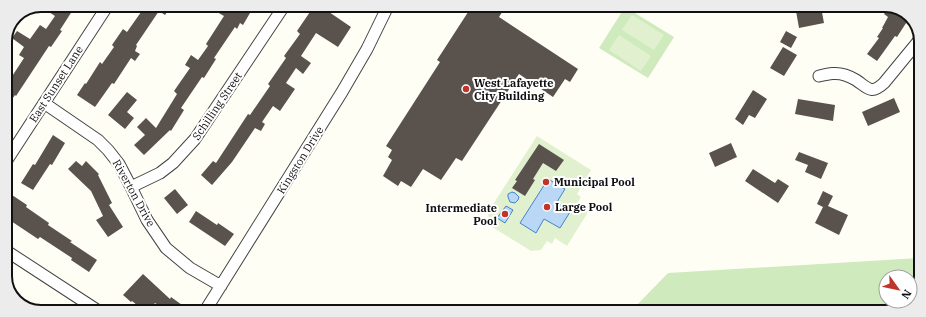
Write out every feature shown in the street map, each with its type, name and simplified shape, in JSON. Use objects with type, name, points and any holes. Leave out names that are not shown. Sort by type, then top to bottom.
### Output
[{"type":"street","name":"East Sunset Lane","points":[[12,153],[103,12]]},
{"type":"street","name":"Schilling Street","points":[[131,187],[160,173],[173,163],[195,140],[280,12]]},
{"type":"street","name":"Kingston Drive","points":[[208,305],[368,49],[385,12]]},
{"type":"street","points":[[819,76],[837,73],[856,80],[867,88],[878,88],[884,83],[914,47]]},
{"type":"street","name":"Riverton Drive","points":[[44,103],[98,140],[108,150],[119,164],[147,220],[166,248],[190,268],[220,286]]},
{"type":"street","points":[[12,255],[88,305]]},
{"type":"green space","points":[[622,12],[633,12],[674,37],[648,78],[599,48]]},
{"type":"green space","points":[[632,15],[664,35],[654,50],[622,30]]},
{"type":"green space","points":[[619,35],[651,56],[641,71],[609,50]]},
{"type":"green space","name":"Municipal Pool","points":[[537,136],[591,170],[577,194],[581,197],[578,202],[590,209],[567,246],[555,238],[552,244],[547,241],[541,250],[531,251],[489,225],[488,212]]},
{"type":"green space","points":[[914,258],[914,269],[878,269],[878,305],[637,305],[668,273]]},
{"type":"water","name":"Large Pool","points":[[548,179],[565,189],[557,202],[570,212],[560,228],[544,219],[536,233],[520,223]]},
{"type":"water","points":[[512,192],[519,197],[515,203],[510,202],[508,197],[508,194]]},
{"type":"water","name":"Intermediate Pool","points":[[506,206],[513,210],[505,223],[497,218]]},
{"type":"building","points":[[49,12],[72,12],[60,30],[62,31],[51,47],[49,46],[16,96],[15,95],[12,99],[12,76],[24,58],[19,55],[24,47],[13,38],[13,37],[17,31],[30,39],[40,25],[46,29],[55,16]]},
{"type":"building","points":[[141,12],[158,12],[136,45],[135,51],[140,54],[135,61],[131,58],[114,84],[112,83],[95,107],[77,95],[100,62],[102,64],[114,47],[112,45],[123,29],[127,32]]},
{"type":"building","points":[[217,12],[250,13],[243,25],[240,23],[237,29],[235,27],[214,58],[216,59],[204,78],[202,77],[181,108],[184,110],[171,131],[170,130],[144,155],[134,145],[145,135],[137,127],[146,118],[156,128],[177,94],[174,91],[190,68],[185,65],[191,55],[198,60],[208,46],[206,44],[224,16]]},
{"type":"building","points":[[310,12],[329,12],[351,27],[338,47],[316,33],[301,56],[311,63],[303,74],[296,68],[286,83],[295,89],[280,111],[273,106],[262,122],[265,124],[261,131],[255,128],[232,162],[212,185],[201,175],[213,161],[216,163],[248,114],[250,115],[270,86],[268,84],[286,58],[284,56],[300,34],[297,31]]},
{"type":"building","name":"West Lafayette City Building","points":[[468,12],[502,12],[499,17],[578,69],[570,82],[565,79],[553,97],[519,74],[462,161],[456,158],[441,180],[423,169],[411,187],[401,181],[398,186],[383,176],[392,160],[388,157],[392,150],[386,146],[440,62],[437,60]]},
{"type":"building","points":[[796,12],[822,12],[824,23],[799,28]]},
{"type":"building","points":[[885,12],[889,12],[901,17],[907,22],[897,37],[895,36],[877,61],[867,54],[879,38],[877,37],[888,17],[884,14]]},
{"type":"building","points":[[786,31],[797,37],[791,48],[780,42]]},
{"type":"building","points":[[783,47],[797,55],[784,76],[770,68]]},
{"type":"building","points":[[753,90],[767,99],[755,118],[749,115],[743,125],[735,119]]},
{"type":"building","points":[[127,92],[137,100],[127,112],[134,118],[125,129],[108,115]]},
{"type":"building","points":[[894,98],[900,112],[868,126],[862,112]]},
{"type":"building","points":[[798,99],[835,105],[833,121],[795,114]]},
{"type":"building","points":[[53,135],[65,143],[52,165],[50,164],[33,190],[21,183],[33,164],[35,165]]},
{"type":"building","points":[[731,143],[737,157],[715,167],[709,153]]},
{"type":"building","points":[[539,144],[564,160],[556,171],[543,163],[525,196],[512,188],[517,181],[515,180]]},
{"type":"building","points":[[799,152],[828,163],[821,179],[805,172],[808,165],[795,160]]},
{"type":"building","points":[[76,161],[82,166],[86,161],[99,174],[98,175],[112,203],[109,205],[123,227],[108,237],[96,220],[103,216],[91,191],[68,169]]},
{"type":"building","points":[[753,169],[775,183],[778,179],[789,186],[778,203],[745,181]]},
{"type":"building","points":[[175,189],[188,205],[177,214],[164,198]]},
{"type":"building","points":[[823,191],[833,196],[828,206],[848,215],[839,235],[815,223],[823,207],[817,204]]},
{"type":"building","points":[[12,195],[49,223],[48,225],[72,241],[70,242],[97,260],[89,272],[71,260],[72,258],[40,237],[38,239],[12,222]]},
{"type":"building","points":[[196,211],[234,234],[225,246],[189,222]]},
{"type":"building","points":[[143,274],[170,299],[171,297],[182,305],[158,305],[155,303],[153,305],[137,305],[123,295]]},
{"type":"place","name":"West Lafayette City Building","points":[[466,89]]},
{"type":"place","name":"Municipal Pool","points":[[546,182]]},
{"type":"place","name":"Large Pool","points":[[547,207]]},
{"type":"place","name":"Intermediate Pool","points":[[505,214]]}]
